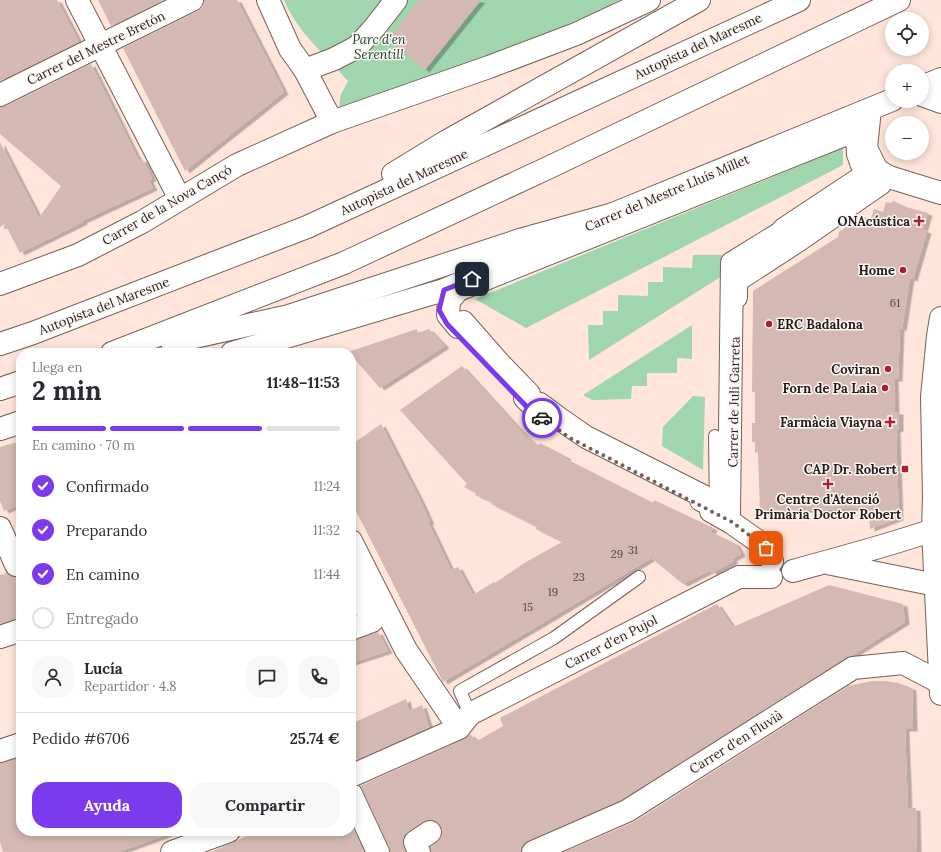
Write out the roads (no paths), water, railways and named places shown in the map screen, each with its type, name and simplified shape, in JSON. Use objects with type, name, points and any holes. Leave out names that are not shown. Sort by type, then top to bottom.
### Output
[{"type":"main road","points":[[77,0],[180,199]]},
{"type":"main road","name":"Carrer del Mestre Bretón","points":[[0,95],[192,0]]},
{"type":"main road","points":[[268,0],[290,49],[305,70],[332,122]]},
{"type":"main road","points":[[305,70],[334,59],[357,47],[396,0]]},
{"type":"main road","name":"Carrer de la Nova Cançó","points":[[0,284],[78,255],[120,234],[237,165],[332,122],[489,67],[568,37],[649,0]]},
{"type":"main road","points":[[307,227],[447,141],[699,0]]},
{"type":"main road","name":"Autopista del Maresme","points":[[0,344],[33,333],[307,227],[799,0]]},
{"type":"main road","points":[[125,348],[344,263],[554,165],[899,0]]},
{"type":"main road","points":[[929,84],[941,79]]},
{"type":"main road","points":[[929,98],[941,102]]},
{"type":"main road","name":"Carrer del Mestre Lluís Millet","points":[[249,348],[444,290],[485,273],[612,214],[885,103]]},
{"type":"main road","points":[[870,109],[866,148],[877,170],[889,177],[941,193]]},
{"type":"main road","points":[[444,290],[439,310],[447,324],[527,407],[570,438],[721,515],[729,514],[732,263],[779,234],[785,230],[784,229],[867,174],[858,154],[857,137],[849,133],[458,290],[449,301],[449,318],[458,327],[463,322],[529,394],[525,398],[536,408],[540,404],[586,437],[703,496],[701,500],[721,515],[766,548],[771,569]]},
{"type":"main road","name":"Carrer de Juli Garreta","points":[[721,515],[733,277],[799,240],[889,177]]},
{"type":"main road","points":[[143,348],[288,316],[523,239],[612,214]]},
{"type":"main road","points":[[941,318],[932,397],[934,497],[933,530],[941,694]]},
{"type":"main road","points":[[0,389],[16,384]]},
{"type":"main road","points":[[0,429],[16,424]]},
{"type":"main road","points":[[0,528],[16,565]]},
{"type":"main road","points":[[822,562],[904,540],[933,530]]},
{"type":"main road","points":[[356,551],[406,650],[464,721]]},
{"type":"main road","name":"Carrer d'en Pujol","points":[[356,774],[464,721],[739,577],[771,569],[778,557],[786,558],[792,564],[793,571],[822,562]]},
{"type":"main road","points":[[822,562],[936,585]]},
{"type":"main road","points":[[356,590],[372,621],[356,627]]},
{"type":"main road","points":[[0,637],[16,632]]},
{"type":"main road","name":"Carrer d'en Fluvià","points":[[533,852],[627,810],[853,668],[903,663],[941,683]]},
{"type":"main road","points":[[0,752],[16,746]]},
{"type":"main road","points":[[356,805],[378,852]]},
{"type":"main road","points":[[419,852],[415,842],[430,832]]},
{"type":"main road","points":[[172,852],[215,836]]},
{"type":"lane","points":[[715,436],[721,515]]},
{"type":"lane","points":[[464,721],[460,691],[554,638],[639,577]]},
{"type":"place","name":"ONAcústica","points":[[919,221]]},
{"type":"place","name":"Home","points":[[903,270]]},
{"type":"place","name":"ERC Badalona","points":[[769,324]]},
{"type":"place","name":"Coviran","points":[[888,369]]},
{"type":"place","name":"Forn de Pa Laia","points":[[885,388]]},
{"type":"place","name":"Farmàcia Viayna","points":[[890,422]]},
{"type":"place","name":"CAP Dr. Robert","points":[[905,469]]},
{"type":"place","name":"Centre d'Atenció Primària Doctor Robert","points":[[828,484]]},
{"type":"park label","name":"Parc d'en Serentill","points":[[379,46]]}]
